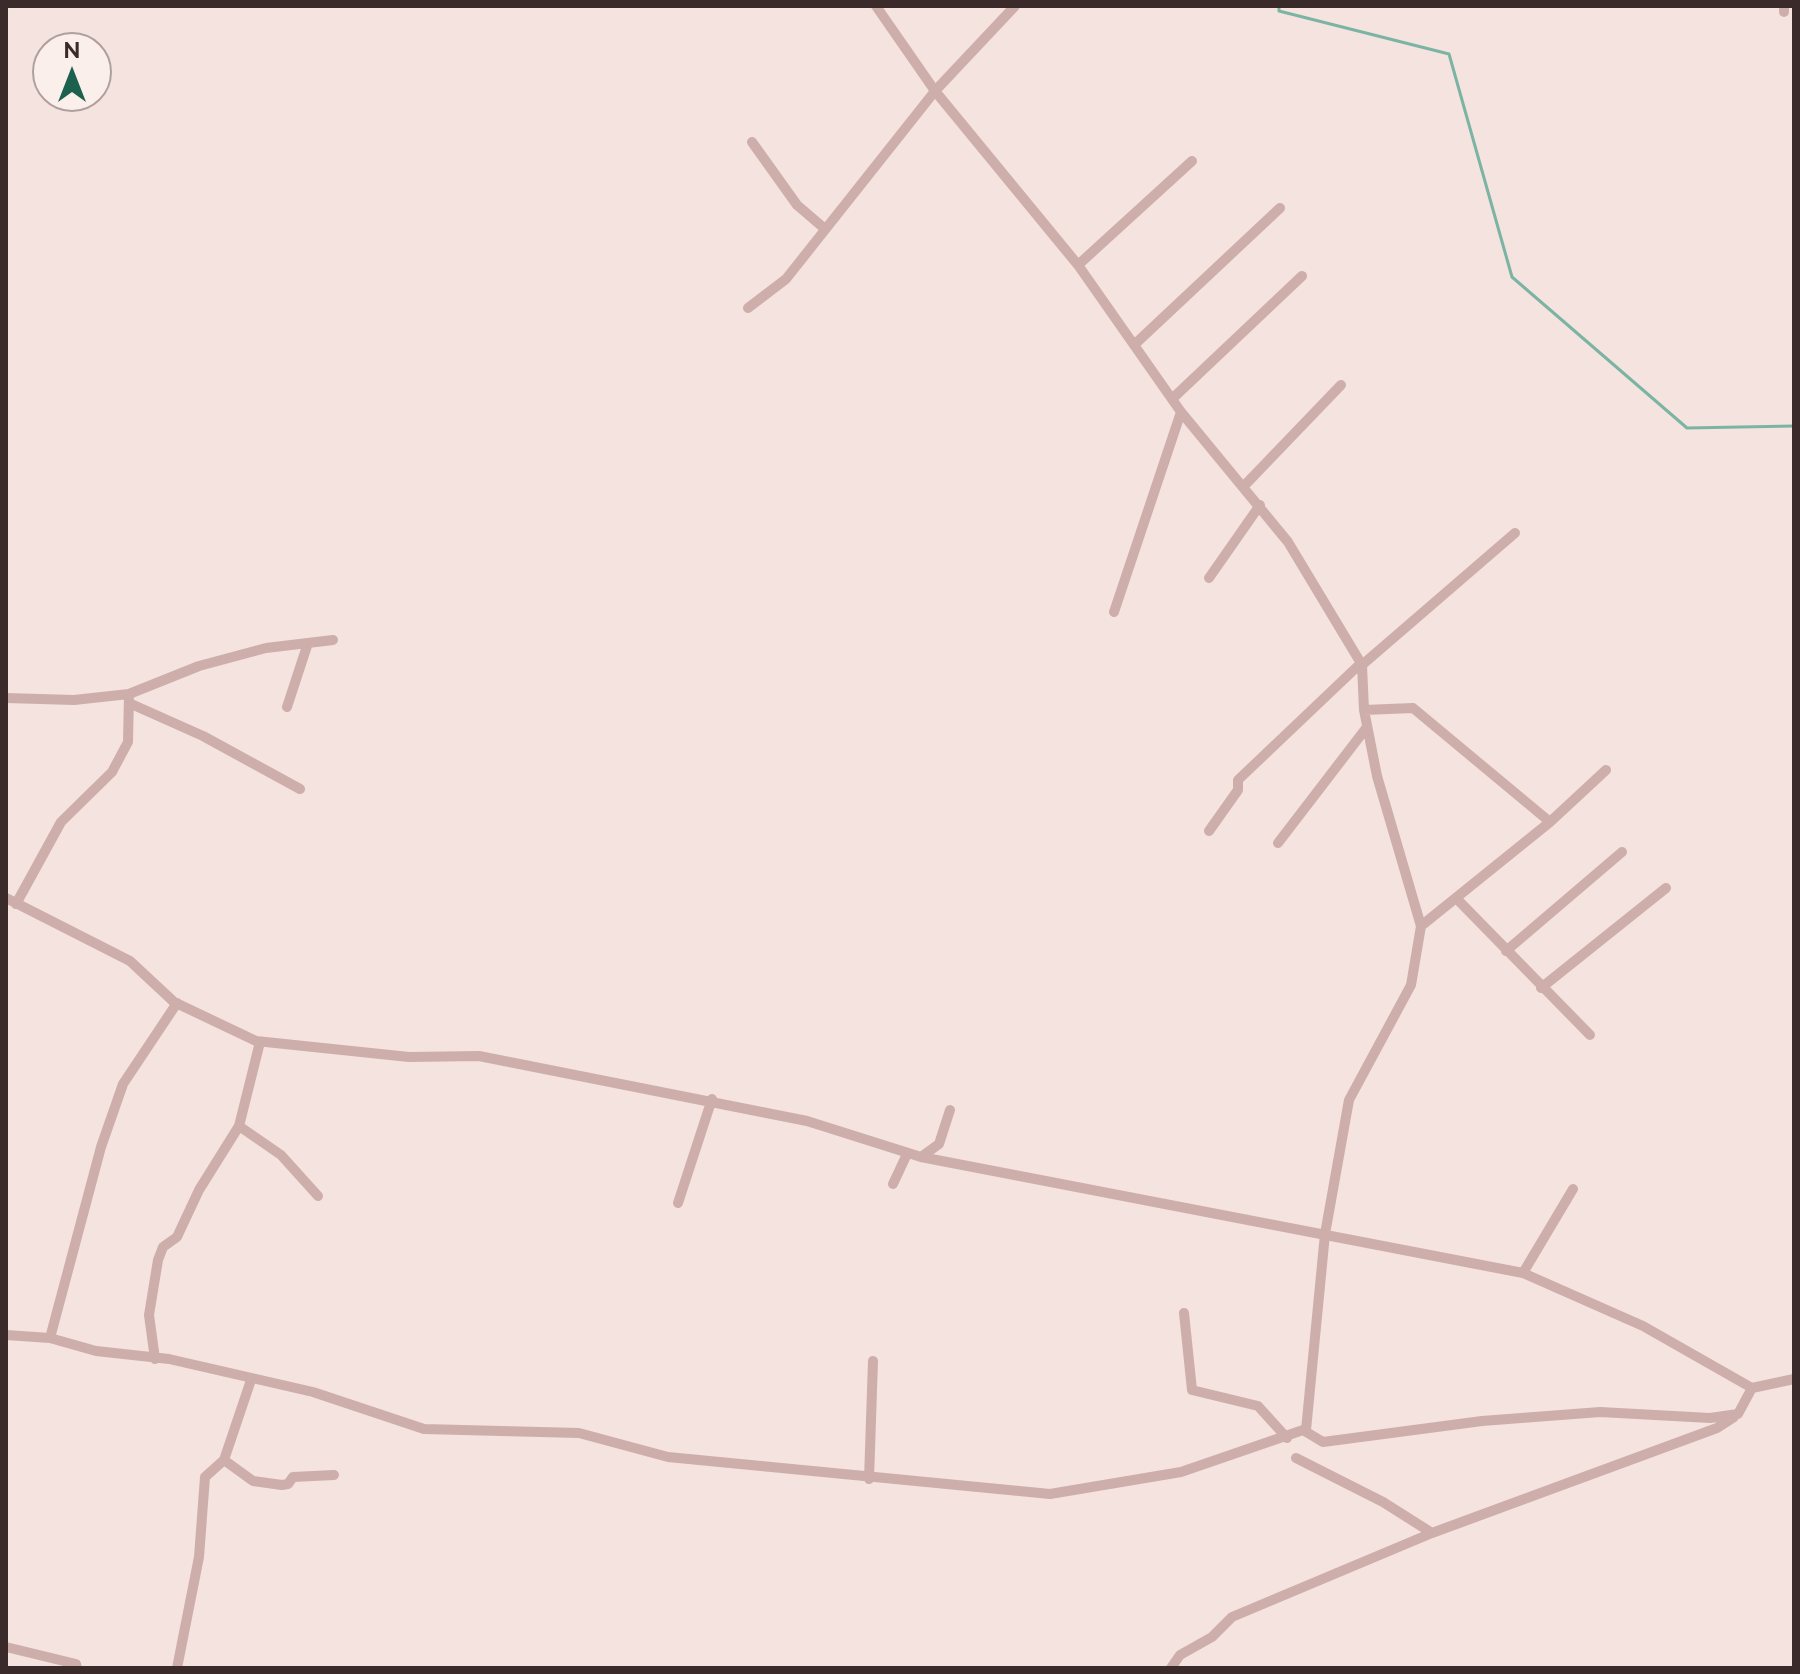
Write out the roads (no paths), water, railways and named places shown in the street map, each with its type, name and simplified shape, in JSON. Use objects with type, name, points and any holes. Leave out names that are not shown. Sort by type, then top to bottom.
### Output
[{"type":"street","points":[[876,6],[935,91],[1078,265],[1181,412],[1288,542],[1361,664],[1364,710],[1377,776],[1421,926],[1411,985],[1349,1100],[1325,1234],[1306,1430]]},
{"type":"street","points":[[748,308],[786,279],[935,91],[1015,6]]},
{"type":"street","points":[[752,142],[797,205],[825,229]]},
{"type":"street","points":[[1078,265],[1192,161]]},
{"type":"street","points":[[1134,345],[1280,208]]},
{"type":"street","points":[[1172,399],[1302,276]]},
{"type":"street","points":[[1244,486],[1341,385]]},
{"type":"street","points":[[1114,612],[1181,412]]},
{"type":"street","points":[[1209,578],[1260,505]]},
{"type":"street","points":[[1209,831],[1238,790],[1238,780],[1361,664],[1515,533]]},
{"type":"street","points":[[6,698],[129,699],[199,666],[266,648],[307,646],[333,640]]},
{"type":"street","points":[[287,707],[307,646]]},
{"type":"street","points":[[129,699],[300,789]]},
{"type":"street","points":[[129,699],[128,742],[112,772],[61,822],[11,901],[130,961],[177,1003],[260,1042],[409,1057],[479,1056],[712,1099],[807,1121],[921,1157],[1523,1273],[1643,1326],[1752,1388],[1794,1379]]},
{"type":"street","points":[[1364,710],[1413,708],[1550,822]]},
{"type":"street","points":[[1278,843],[1367,727]]},
{"type":"street","points":[[1421,926],[1550,822],[1606,770]]},
{"type":"street","points":[[1506,951],[1622,852]]},
{"type":"street","points":[[1541,988],[1666,888]]},
{"type":"street","points":[[1456,898],[1590,1035]]},
{"type":"street","points":[[50,1338],[101,1147],[123,1084],[177,1003]]},
{"type":"street","points":[[155,1359],[149,1315],[158,1260],[163,1247],[177,1237],[199,1190],[239,1126],[260,1042]]},
{"type":"street","points":[[678,1203],[712,1099]]},
{"type":"street","points":[[921,1157],[939,1144],[950,1110]]},
{"type":"street","points":[[239,1126],[281,1155],[318,1196]]},
{"type":"street","points":[[893,1184],[907,1154]]},
{"type":"street","points":[[1523,1273],[1573,1189]]},
{"type":"street","points":[[1184,1313],[1192,1390],[1258,1406],[1287,1438]]},
{"type":"street","points":[[6,1335],[50,1338],[96,1351],[155,1359],[313,1392],[424,1429],[579,1433],[668,1457],[869,1479],[1050,1494],[1181,1472],[1306,1430]]},
{"type":"street","points":[[869,1479],[873,1361]]},
{"type":"street","points":[[177,1668],[199,1557],[205,1477],[224,1460],[251,1380]]},
{"type":"street","points":[[1171,1668],[1180,1655],[1212,1637],[1232,1617],[1432,1533],[1717,1428],[1738,1414],[1752,1388]]},
{"type":"street","points":[[1306,1430],[1317,1441],[1323,1442],[1482,1421],[1600,1412],[1710,1418],[1738,1414]]},
{"type":"street","points":[[1296,1458],[1383,1502],[1432,1533]]},
{"type":"street","points":[[224,1460],[253,1481],[282,1485],[288,1484],[293,1477],[334,1475]]},
{"type":"street","points":[[6,1647],[76,1664],[77,1668]]},
{"type":"waterway","points":[[1279,6],[1279,11],[1449,54],[1512,277],[1687,428],[1794,426]]}]
